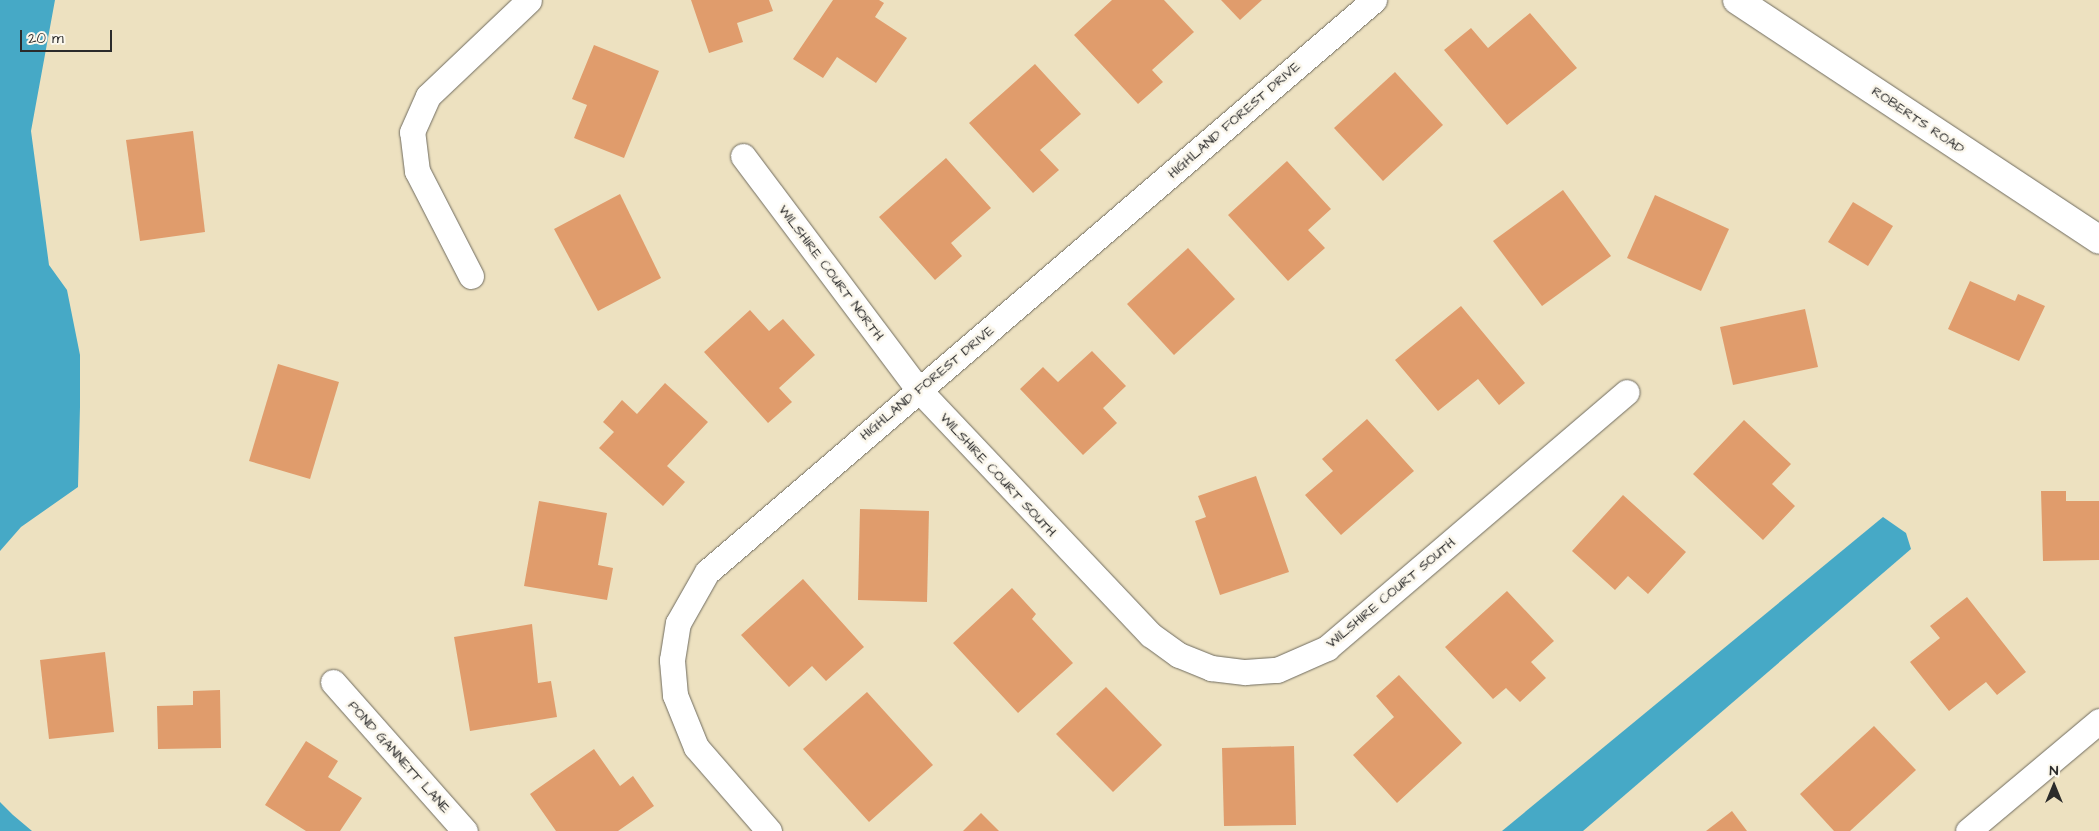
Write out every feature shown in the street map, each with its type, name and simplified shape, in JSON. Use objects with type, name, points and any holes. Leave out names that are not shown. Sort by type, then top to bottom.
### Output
[{"type":"main road","name":"ROBERTS ROAD","points":[[1737,0],[2099,240]]},
{"type":"street","points":[[471,276],[417,171],[412,132],[428,96],[529,0]]},
{"type":"street","name":"HIGHLAND FOREST DRIVE","points":[[770,831],[696,748],[686,728],[675,695],[672,660],[678,623],[707,572],[1374,0]]},
{"type":"street","name":"WILSHIRE COURT NORTH","points":[[743,156],[919,390]]},
{"type":"street","name":"WILSHIRE COURT SOUTH","points":[[919,390],[1151,635],[1187,658],[1211,668],[1245,672],[1277,670],[1327,648],[1628,392]]},
{"type":"street","name":"POND GANNETT LANE","points":[[333,682],[465,831]]},
{"type":"street","points":[[1968,831],[2099,721]]},
{"type":"water","points":[[0,0],[55,0],[31,131],[49,265],[67,290],[80,355],[80,407],[78,487],[21,527],[0,551]]},
{"type":"water","points":[[1883,517],[1906,533],[1911,549],[1583,831],[1502,831]]},
{"type":"water","points":[[0,802],[13,815],[32,831],[0,831]]},
{"type":"building","points":[[691,0],[769,0],[773,11],[737,23],[743,42],[709,53]]},
{"type":"building","points":[[833,0],[879,0],[884,3],[875,17],[907,38],[876,83],[837,57],[823,78],[793,59]]},
{"type":"building","points":[[1112,0],[1164,0],[1194,32],[1152,70],[1163,82],[1138,104],[1074,35]]},
{"type":"building","points":[[1221,0],[1262,0],[1240,20]]},
{"type":"building","points":[[1530,13],[1577,68],[1507,125],[1444,50],[1471,28],[1488,48]]},
{"type":"building","points":[[594,45],[659,71],[624,158],[574,138],[587,105],[572,99]]},
{"type":"building","points":[[1035,64],[1081,114],[1040,150],[1059,170],[1033,193],[969,123]]},
{"type":"building","points":[[1395,72],[1443,125],[1383,181],[1334,128]]},
{"type":"building","points":[[193,131],[205,232],[140,241],[126,140]]},
{"type":"building","points":[[946,158],[991,208],[951,243],[962,256],[935,280],[879,217]]},
{"type":"building","points":[[1287,161],[1331,209],[1308,230],[1325,248],[1288,281],[1228,215]]},
{"type":"building","points":[[1563,190],[1611,256],[1542,306],[1493,241]]},
{"type":"building","points":[[620,194],[661,278],[598,311],[554,229]]},
{"type":"building","points":[[1655,195],[1729,229],[1701,291],[1627,258]]},
{"type":"building","points":[[1853,202],[1893,226],[1868,266],[1828,242]]},
{"type":"building","points":[[1188,248],[1235,299],[1174,355],[1127,304]]},
{"type":"building","points":[[1970,281],[2015,301],[2018,294],[2045,306],[2019,361],[1948,329]]},
{"type":"building","points":[[1461,306],[1525,383],[1499,405],[1478,379],[1438,411],[1395,360]]},
{"type":"building","points":[[1805,309],[1818,367],[1733,385],[1720,327]]},
{"type":"building","points":[[750,310],[769,331],[783,319],[815,355],[779,388],[792,402],[768,423],[704,352]]},
{"type":"building","points":[[1092,351],[1126,386],[1103,408],[1117,423],[1083,455],[1020,389],[1043,367],[1058,382]]},
{"type":"building","points":[[278,364],[339,382],[310,479],[249,461]]},
{"type":"building","points":[[665,383],[708,422],[667,466],[685,482],[663,506],[599,448],[614,432],[603,422],[622,400],[637,414]]},
{"type":"building","points":[[1367,419],[1414,471],[1341,535],[1305,495],[1333,471],[1322,459]]},
{"type":"building","points":[[1744,420],[1791,464],[1772,484],[1795,506],[1763,540],[1693,474]]},
{"type":"building","points":[[1256,476],[1289,572],[1220,595],[1195,521],[1206,517],[1198,496]]},
{"type":"building","points":[[2041,491],[2066,491],[2066,501],[2099,501],[2099,560],[2043,561]]},
{"type":"building","points":[[1623,495],[1686,552],[1648,594],[1628,576],[1615,590],[1572,551]]},
{"type":"building","points":[[539,501],[607,513],[598,565],[613,568],[607,600],[524,586]]},
{"type":"building","points":[[860,509],[929,511],[927,602],[858,600]]},
{"type":"building","points":[[803,579],[864,647],[826,681],[812,666],[789,687],[741,635]]},
{"type":"building","points":[[1012,588],[1036,614],[1032,619],[1073,663],[1018,713],[953,643]]},
{"type":"building","points":[[1507,591],[1554,641],[1531,662],[1546,678],[1520,702],[1506,688],[1493,699],[1445,647]]},
{"type":"building","points":[[1967,597],[2026,672],[1997,695],[1986,682],[1949,711],[1910,662],[1940,638],[1930,626]]},
{"type":"building","points":[[532,624],[538,683],[551,681],[557,717],[470,731],[454,637]]},
{"type":"building","points":[[105,652],[114,732],[49,739],[40,660]]},
{"type":"building","points":[[1399,675],[1462,743],[1397,803],[1353,755],[1394,717],[1376,696]]},
{"type":"building","points":[[1106,687],[1162,745],[1113,792],[1056,734]]},
{"type":"building","points":[[220,690],[221,748],[158,749],[157,706],[193,705],[193,691]]},
{"type":"building","points":[[867,692],[933,765],[869,822],[803,749]]},
{"type":"building","points":[[1874,726],[1916,770],[1850,831],[1834,831],[1800,794]]},
{"type":"building","points":[[306,741],[338,761],[328,777],[362,798],[340,831],[306,831],[265,805]]},
{"type":"building","points":[[1294,746],[1296,825],[1224,826],[1222,748]]},
{"type":"building","points":[[594,749],[620,786],[633,776],[654,806],[618,831],[556,831],[530,794]]},
{"type":"building","points":[[1732,811],[1747,831],[1706,831]]},
{"type":"building","points":[[981,813],[999,831],[963,831]]}]
